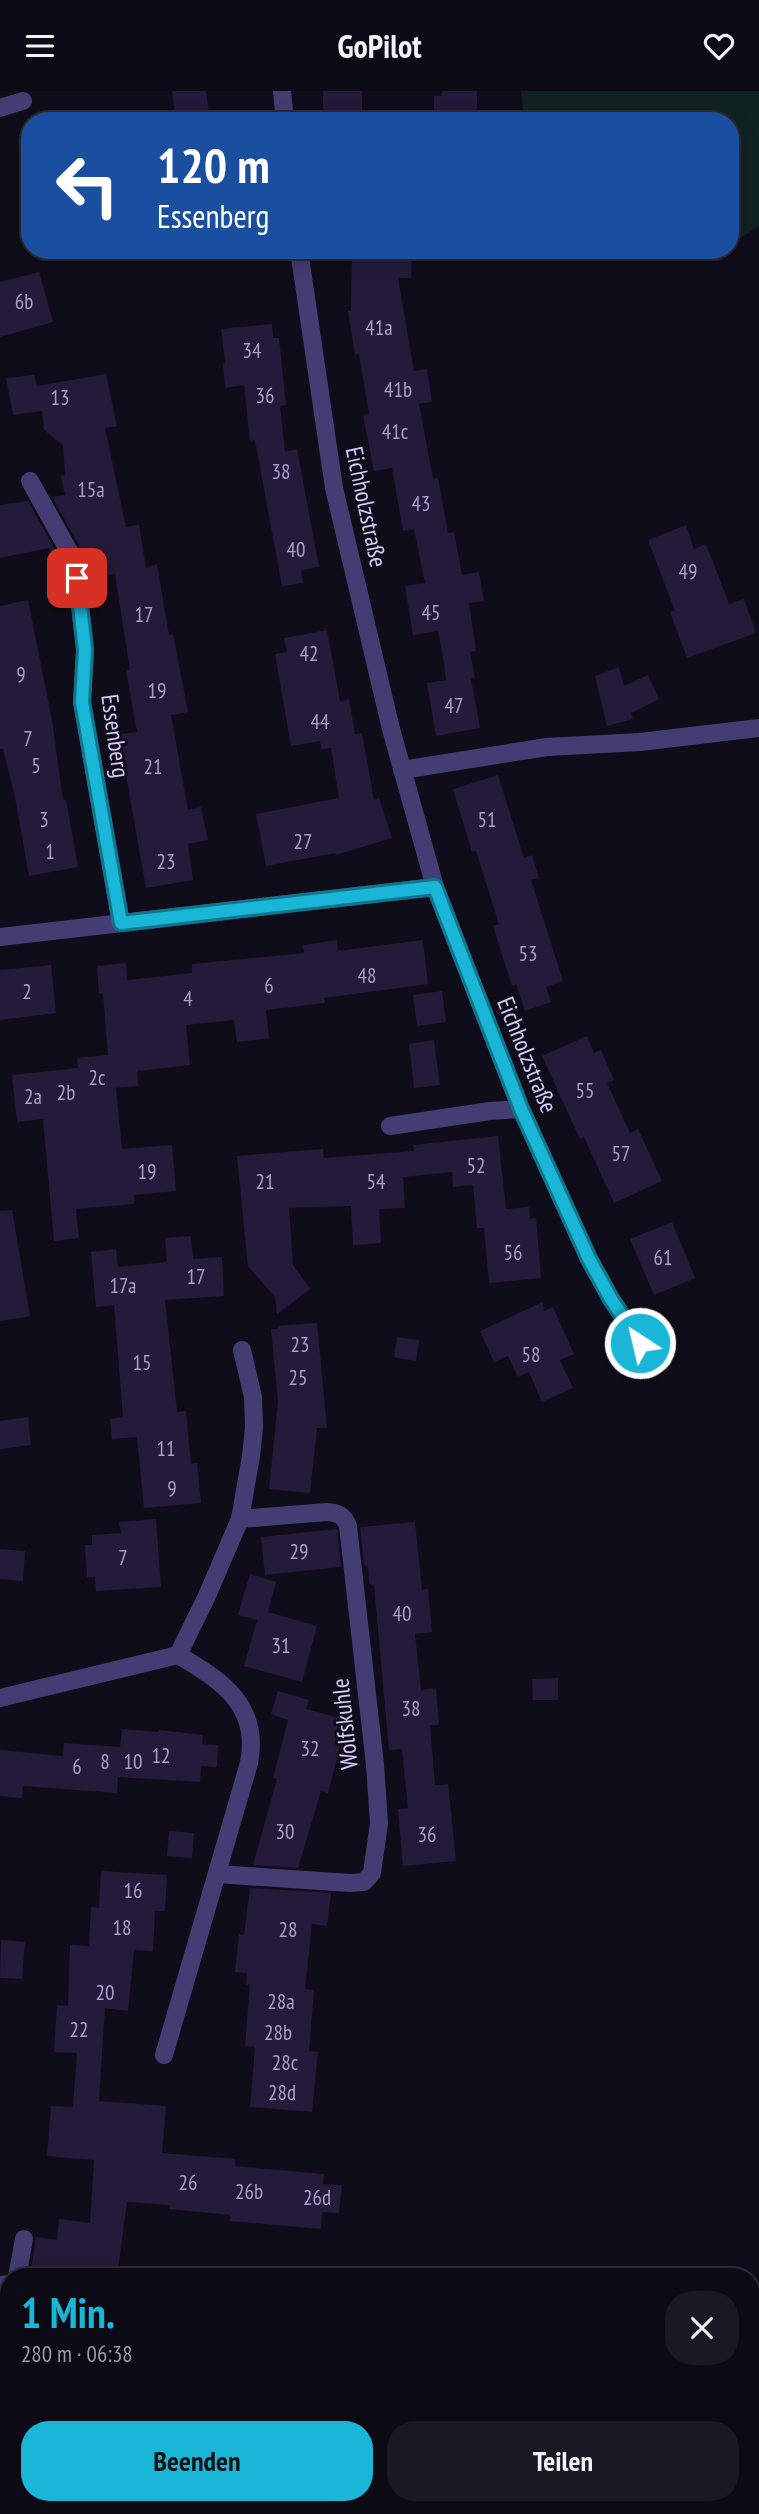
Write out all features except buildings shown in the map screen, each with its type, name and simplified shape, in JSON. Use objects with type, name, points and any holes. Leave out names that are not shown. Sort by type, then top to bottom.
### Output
[{"type":"street","points":[[282,91],[284,112]]},
{"type":"street","points":[[0,108],[23,101]]},
{"type":"street","name":"Eichholzstraße","points":[[300,259],[334,488],[402,770],[435,887],[521,1109],[589,1259],[640,1343]]},
{"type":"street","name":"Essenberg","points":[[30,481],[75,562],[85,650],[82,702],[121,923]]},
{"type":"street","points":[[402,770],[547,747],[640,742],[759,728]]},
{"type":"street","points":[[0,937],[435,887]]},
{"type":"street","points":[[390,1126],[489,1111],[521,1109]]},
{"type":"street","points":[[177,1655],[206,1598],[240,1519],[254,1427],[253,1397],[242,1350]]},
{"type":"street","name":"Wolfskuhle","points":[[217,1874],[364,1882],[372,1873],[379,1823],[375,1765],[345,1518],[338,1513],[327,1512],[240,1519]]},
{"type":"street","points":[[0,1698],[177,1655],[205,1671],[239,1701],[247,1716],[252,1736],[249,1763],[164,2055]]},
{"type":"street","points":[[19,2268],[24,2239]]},
{"type":"shaded area","points":[[521,91],[759,91],[759,226],[739,239],[739,112],[523,112]]},
{"type":"route","points":[[77,578],[85,650],[82,702],[121,923],[435,887],[521,1109],[589,1259],[640,1343]]}]
